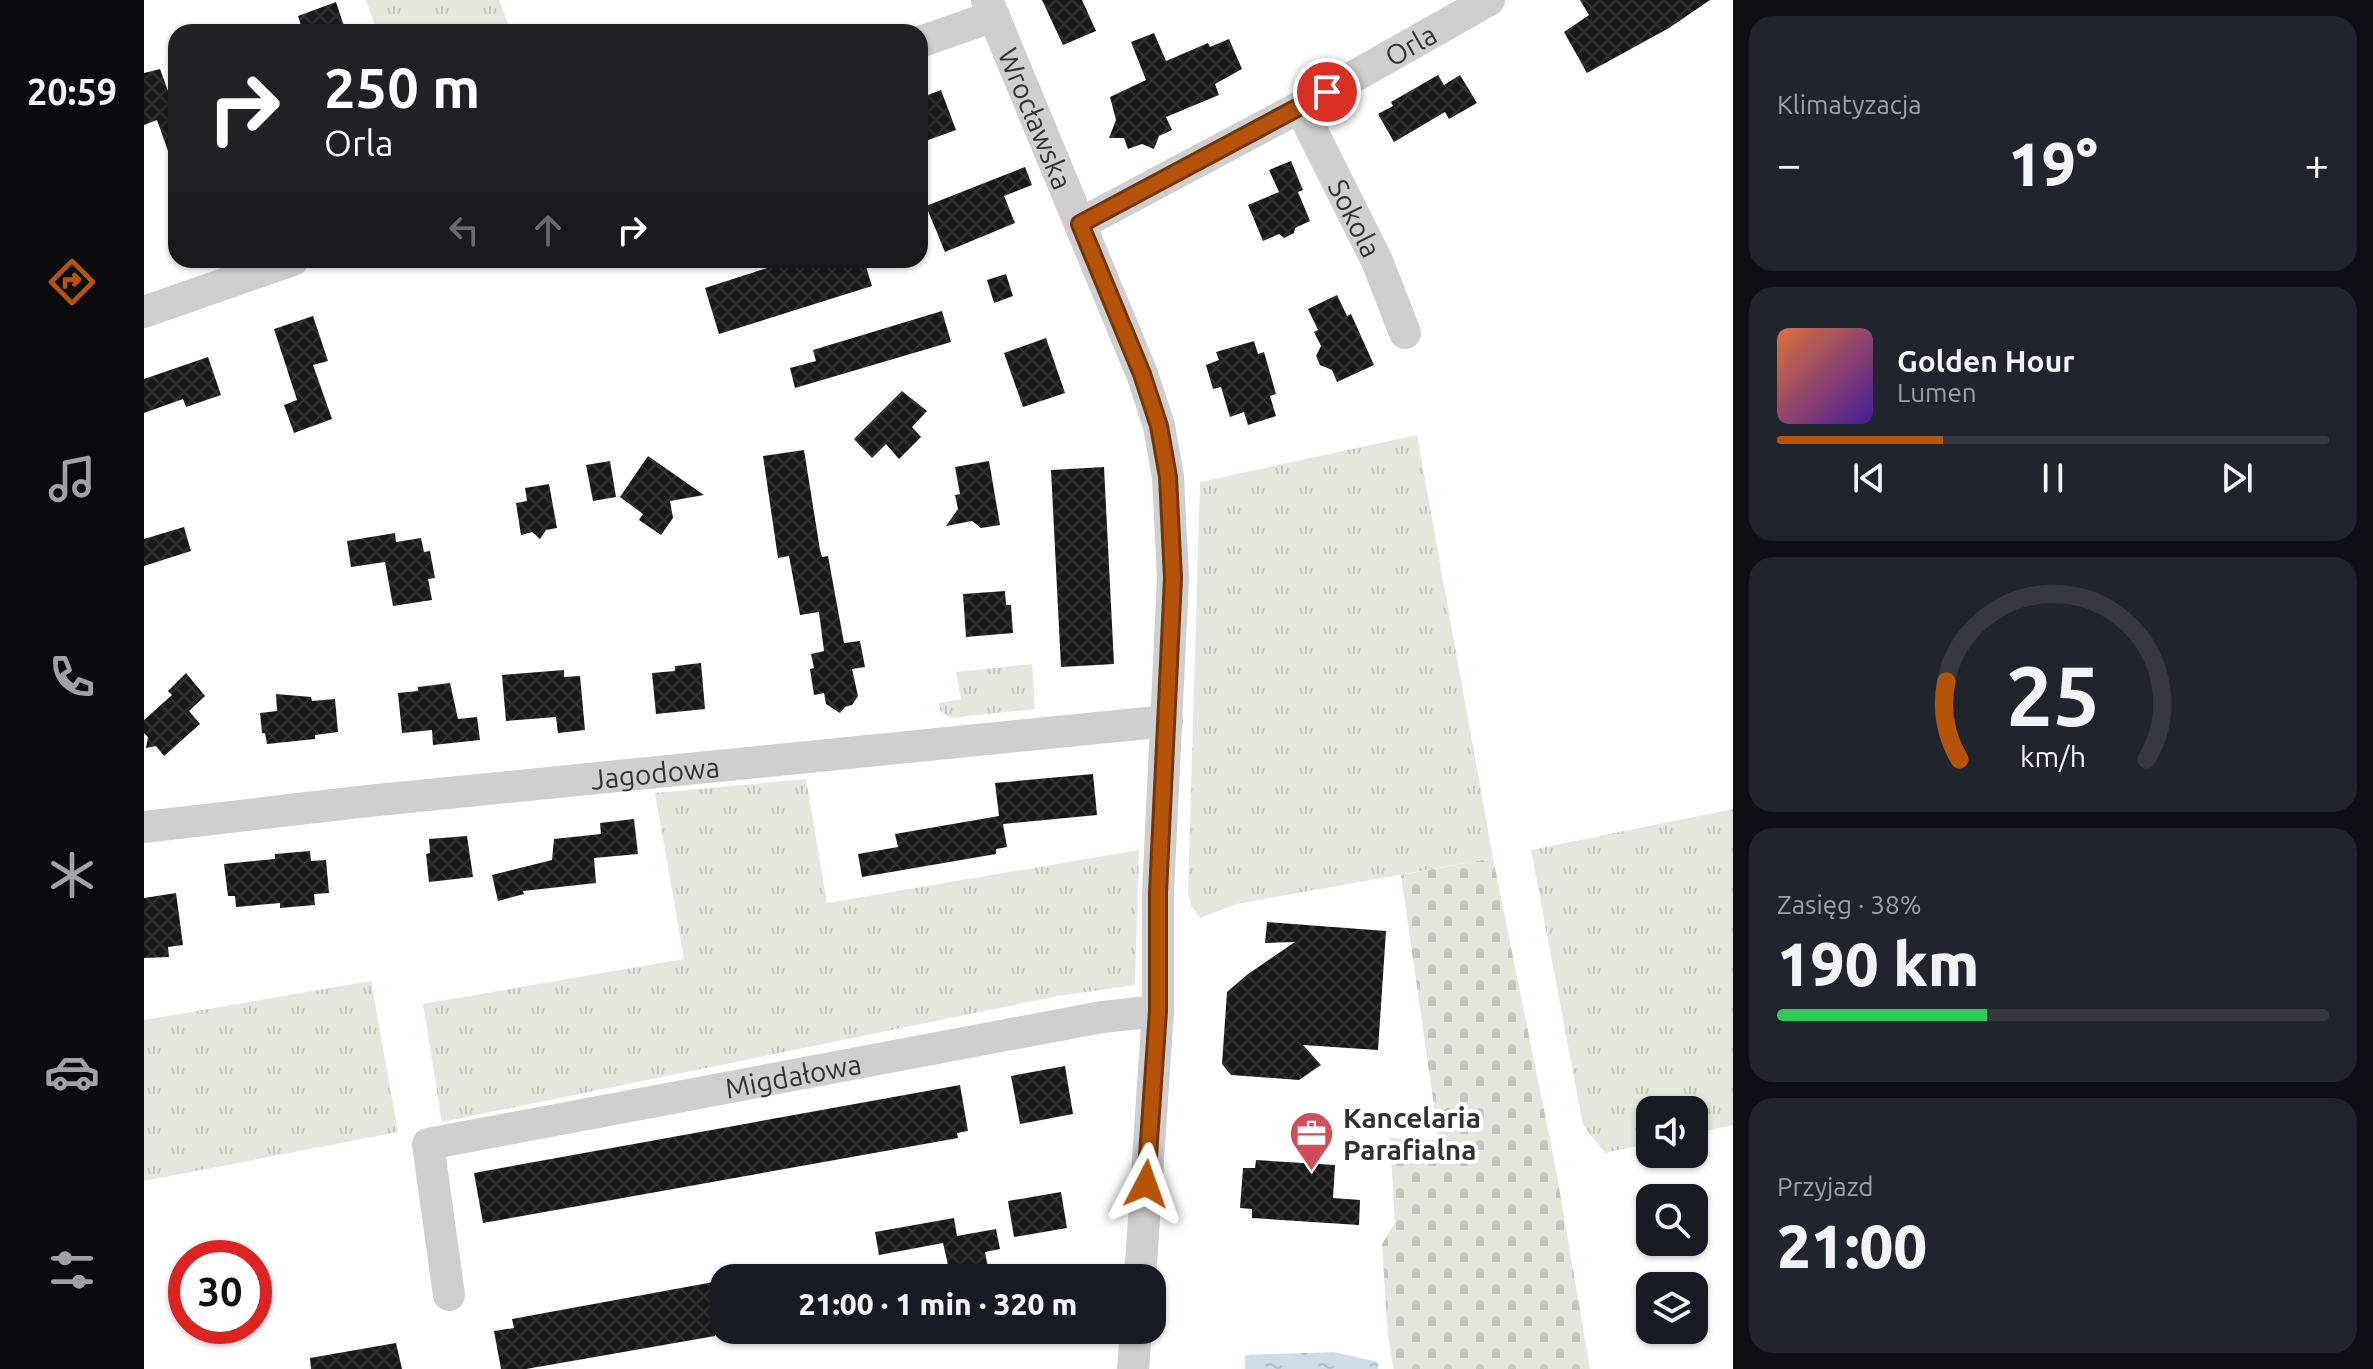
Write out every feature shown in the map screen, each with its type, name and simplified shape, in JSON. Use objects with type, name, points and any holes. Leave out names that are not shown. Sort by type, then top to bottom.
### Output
[{"type":"street","name":"Orla","points":[[1080,224],[1300,107],[1489,0]]},
{"type":"street","points":[[928,38],[990,8]]},
{"type":"street","name":"Wrocławska","points":[[990,8],[1142,374],[1159,426],[1168,477],[1173,578],[1158,893],[1158,1011],[1141,1264]]},
{"type":"street","name":"Sokola","points":[[1300,107],[1377,261],[1405,333]]},
{"type":"street","points":[[144,312],[270,268]]},
{"type":"street","name":"Jagodowa","points":[[144,827],[368,801],[1167,721]]},
{"type":"street","name":"Migdałowa","points":[[449,1295],[428,1144],[1086,1020],[1158,1011]]},
{"type":"street","points":[[1133,1369],[1135,1344]]},
{"type":"green space","points":[[366,0],[499,0],[508,24],[374,24]]},
{"type":"green space","points":[[1417,435],[1493,858],[1237,904],[1200,918],[1188,894],[1200,482]]},
{"type":"green space","points":[[1032,664],[1035,709],[950,718],[940,710],[939,703],[961,699],[956,672]]},
{"type":"green space","points":[[806,779],[827,903],[1139,850],[1135,985],[1058,996],[442,1122],[423,1004],[684,959],[655,793]]},
{"type":"green space","points":[[1733,809],[1733,1125],[1708,1131],[1708,1096],[1636,1096],[1636,1146],[1605,1153],[1583,1125],[1531,850]]},
{"type":"green space","points":[[1493,858],[1555,1164],[1590,1369],[1394,1369],[1388,1338],[1382,1244],[1395,1223],[1390,1138],[1439,1141],[1401,875]]},
{"type":"green space","points":[[371,981],[398,1132],[144,1181],[144,1020]]},
{"type":"water","points":[[1334,1352],[1378,1362],[1378,1369],[1245,1369],[1245,1355]]},
{"type":"building","points":[[1042,0],[1082,0],[1096,31],[1063,45]]},
{"type":"building","points":[[1580,0],[1710,0],[1669,28],[1587,73],[1564,32],[1589,15]]},
{"type":"building","points":[[336,2],[343,24],[300,24],[298,16]]},
{"type":"building","points":[[1154,33],[1166,61],[1208,43],[1210,47],[1229,39],[1242,69],[1215,84],[1219,95],[1166,117],[1172,130],[1159,136],[1154,149],[1142,144],[1128,149],[1124,138],[1109,138],[1116,120],[1110,97],[1146,80],[1131,42]]},
{"type":"building","points":[[160,69],[168,91],[168,151],[157,120],[144,125],[144,73]]},
{"type":"building","points":[[1438,75],[1444,85],[1460,75],[1477,103],[1449,119],[1445,112],[1394,142],[1378,114],[1393,106],[1391,102]]},
{"type":"building","points":[[941,90],[956,130],[928,140],[928,95]]},
{"type":"building","points":[[1291,161],[1303,190],[1298,192],[1310,221],[1284,238],[1279,234],[1263,241],[1248,205],[1279,192],[1269,170]]},
{"type":"building","points":[[1025,167],[1032,185],[1004,196],[1015,223],[945,252],[928,205]]},
{"type":"building","points":[[767,268],[866,268],[872,286],[719,334],[705,288]]},
{"type":"building","points":[[1006,274],[1013,296],[994,303],[987,280]]},
{"type":"building","points":[[1337,295],[1347,316],[1351,314],[1374,365],[1337,382],[1332,370],[1320,365],[1316,356],[1321,346],[1314,332],[1318,330],[1308,309]]},
{"type":"building","points":[[942,311],[951,342],[795,388],[790,368],[816,361],[813,350]]},
{"type":"building","points":[[313,316],[328,361],[313,365],[332,419],[294,433],[284,405],[297,400],[274,329]]},
{"type":"building","points":[[1046,338],[1065,393],[1023,407],[1004,353]]},
{"type":"building","points":[[1254,341],[1258,354],[1264,352],[1276,394],[1270,396],[1276,416],[1248,425],[1244,412],[1230,417],[1221,387],[1213,389],[1206,365],[1219,360],[1216,352]]},
{"type":"building","points":[[208,357],[221,395],[186,407],[183,399],[144,413],[144,379]]},
{"type":"building","points":[[902,391],[927,411],[912,427],[921,437],[899,459],[886,444],[872,458],[854,439]]},
{"type":"building","points":[[804,450],[820,550],[822,557],[828,556],[844,643],[860,641],[865,667],[852,669],[858,696],[852,705],[840,713],[826,704],[824,693],[814,695],[811,654],[824,651],[819,612],[800,615],[789,556],[778,558],[763,456]]},
{"type":"building","points":[[648,456],[704,495],[670,501],[673,518],[661,535],[639,520],[643,514],[620,497]]},
{"type":"building","points":[[610,461],[616,497],[593,501],[586,465]]},
{"type":"building","points":[[989,461],[1000,525],[981,528],[972,521],[946,526],[958,509],[955,495],[960,494],[955,467]]},
{"type":"building","points":[[1104,467],[1114,664],[1061,667],[1051,470]]},
{"type":"building","points":[[549,484],[557,528],[546,530],[540,539],[532,532],[521,535],[516,503],[527,501],[525,488]]},
{"type":"building","points":[[184,527],[191,551],[144,566],[144,539]]},
{"type":"building","points":[[395,533],[396,542],[421,538],[424,552],[430,551],[435,578],[428,579],[432,600],[393,606],[385,562],[351,567],[347,541]]},
{"type":"building","points":[[1005,591],[1006,605],[1011,605],[1013,633],[966,637],[963,594]]},
{"type":"building","points":[[701,663],[705,709],[656,714],[652,673],[675,671],[675,666]]},
{"type":"building","points":[[564,670],[564,677],[580,676],[585,730],[558,733],[556,717],[506,721],[502,675]]},
{"type":"building","points":[[186,673],[205,696],[189,711],[200,724],[164,756],[156,746],[146,748],[148,737],[144,733],[144,720],[172,695],[168,691]]},
{"type":"building","points":[[450,683],[458,719],[477,717],[480,740],[433,745],[432,730],[402,733],[398,693]]},
{"type":"building","points":[[276,694],[311,697],[312,701],[335,699],[338,732],[315,735],[315,739],[267,744],[265,733],[262,733],[260,713],[277,711]]},
{"type":"building","points":[[1093,774],[1097,815],[1003,824],[1007,847],[996,849],[996,854],[862,877],[858,854],[898,847],[895,834],[999,816],[995,783]]},
{"type":"building","points":[[634,819],[638,854],[594,858],[596,883],[523,891],[524,894],[498,901],[492,875],[552,860],[554,839],[601,834],[600,823]]},
{"type":"building","points":[[467,836],[473,877],[429,882],[426,854],[430,853],[429,839]]},
{"type":"building","points":[[310,851],[311,861],[326,860],[329,893],[314,894],[315,905],[280,908],[280,903],[236,907],[235,896],[228,896],[224,864],[275,859],[275,854]]},
{"type":"building","points":[[176,893],[183,945],[168,947],[169,957],[144,958],[144,898]]},
{"type":"building","points":[[1267,922],[1386,931],[1378,1050],[1303,1045],[1321,1065],[1299,1080],[1231,1075],[1222,1064],[1227,992],[1295,942],[1265,943]]},
{"type":"building","points":[[1065,1066],[1073,1114],[1020,1124],[1011,1076]]},
{"type":"building","points":[[960,1085],[968,1131],[957,1133],[958,1138],[483,1223],[474,1173]]},
{"type":"building","points":[[1256,1160],[1335,1165],[1333,1198],[1360,1200],[1359,1225],[1252,1218],[1252,1209],[1240,1208],[1243,1168],[1255,1168]]},
{"type":"building","points":[[1061,1192],[1067,1228],[1014,1237],[1008,1201]]},
{"type":"building","points":[[954,1218],[957,1236],[996,1229],[1000,1249],[985,1252],[987,1264],[948,1264],[943,1243],[879,1255],[875,1232]]},
{"type":"building","points":[[710,1283],[710,1337],[526,1369],[501,1369],[494,1331],[514,1328],[512,1319]]},
{"type":"building","points":[[396,1343],[402,1369],[311,1369],[310,1358]]},
{"type":"place","name":"Kancelaria Parafialna","points":[[1312,1172]]},
{"type":"route","points":[[1146,1184],[1158,1011],[1158,893],[1173,578],[1168,477],[1159,426],[1142,374],[1080,224],[1327,92]]}]
